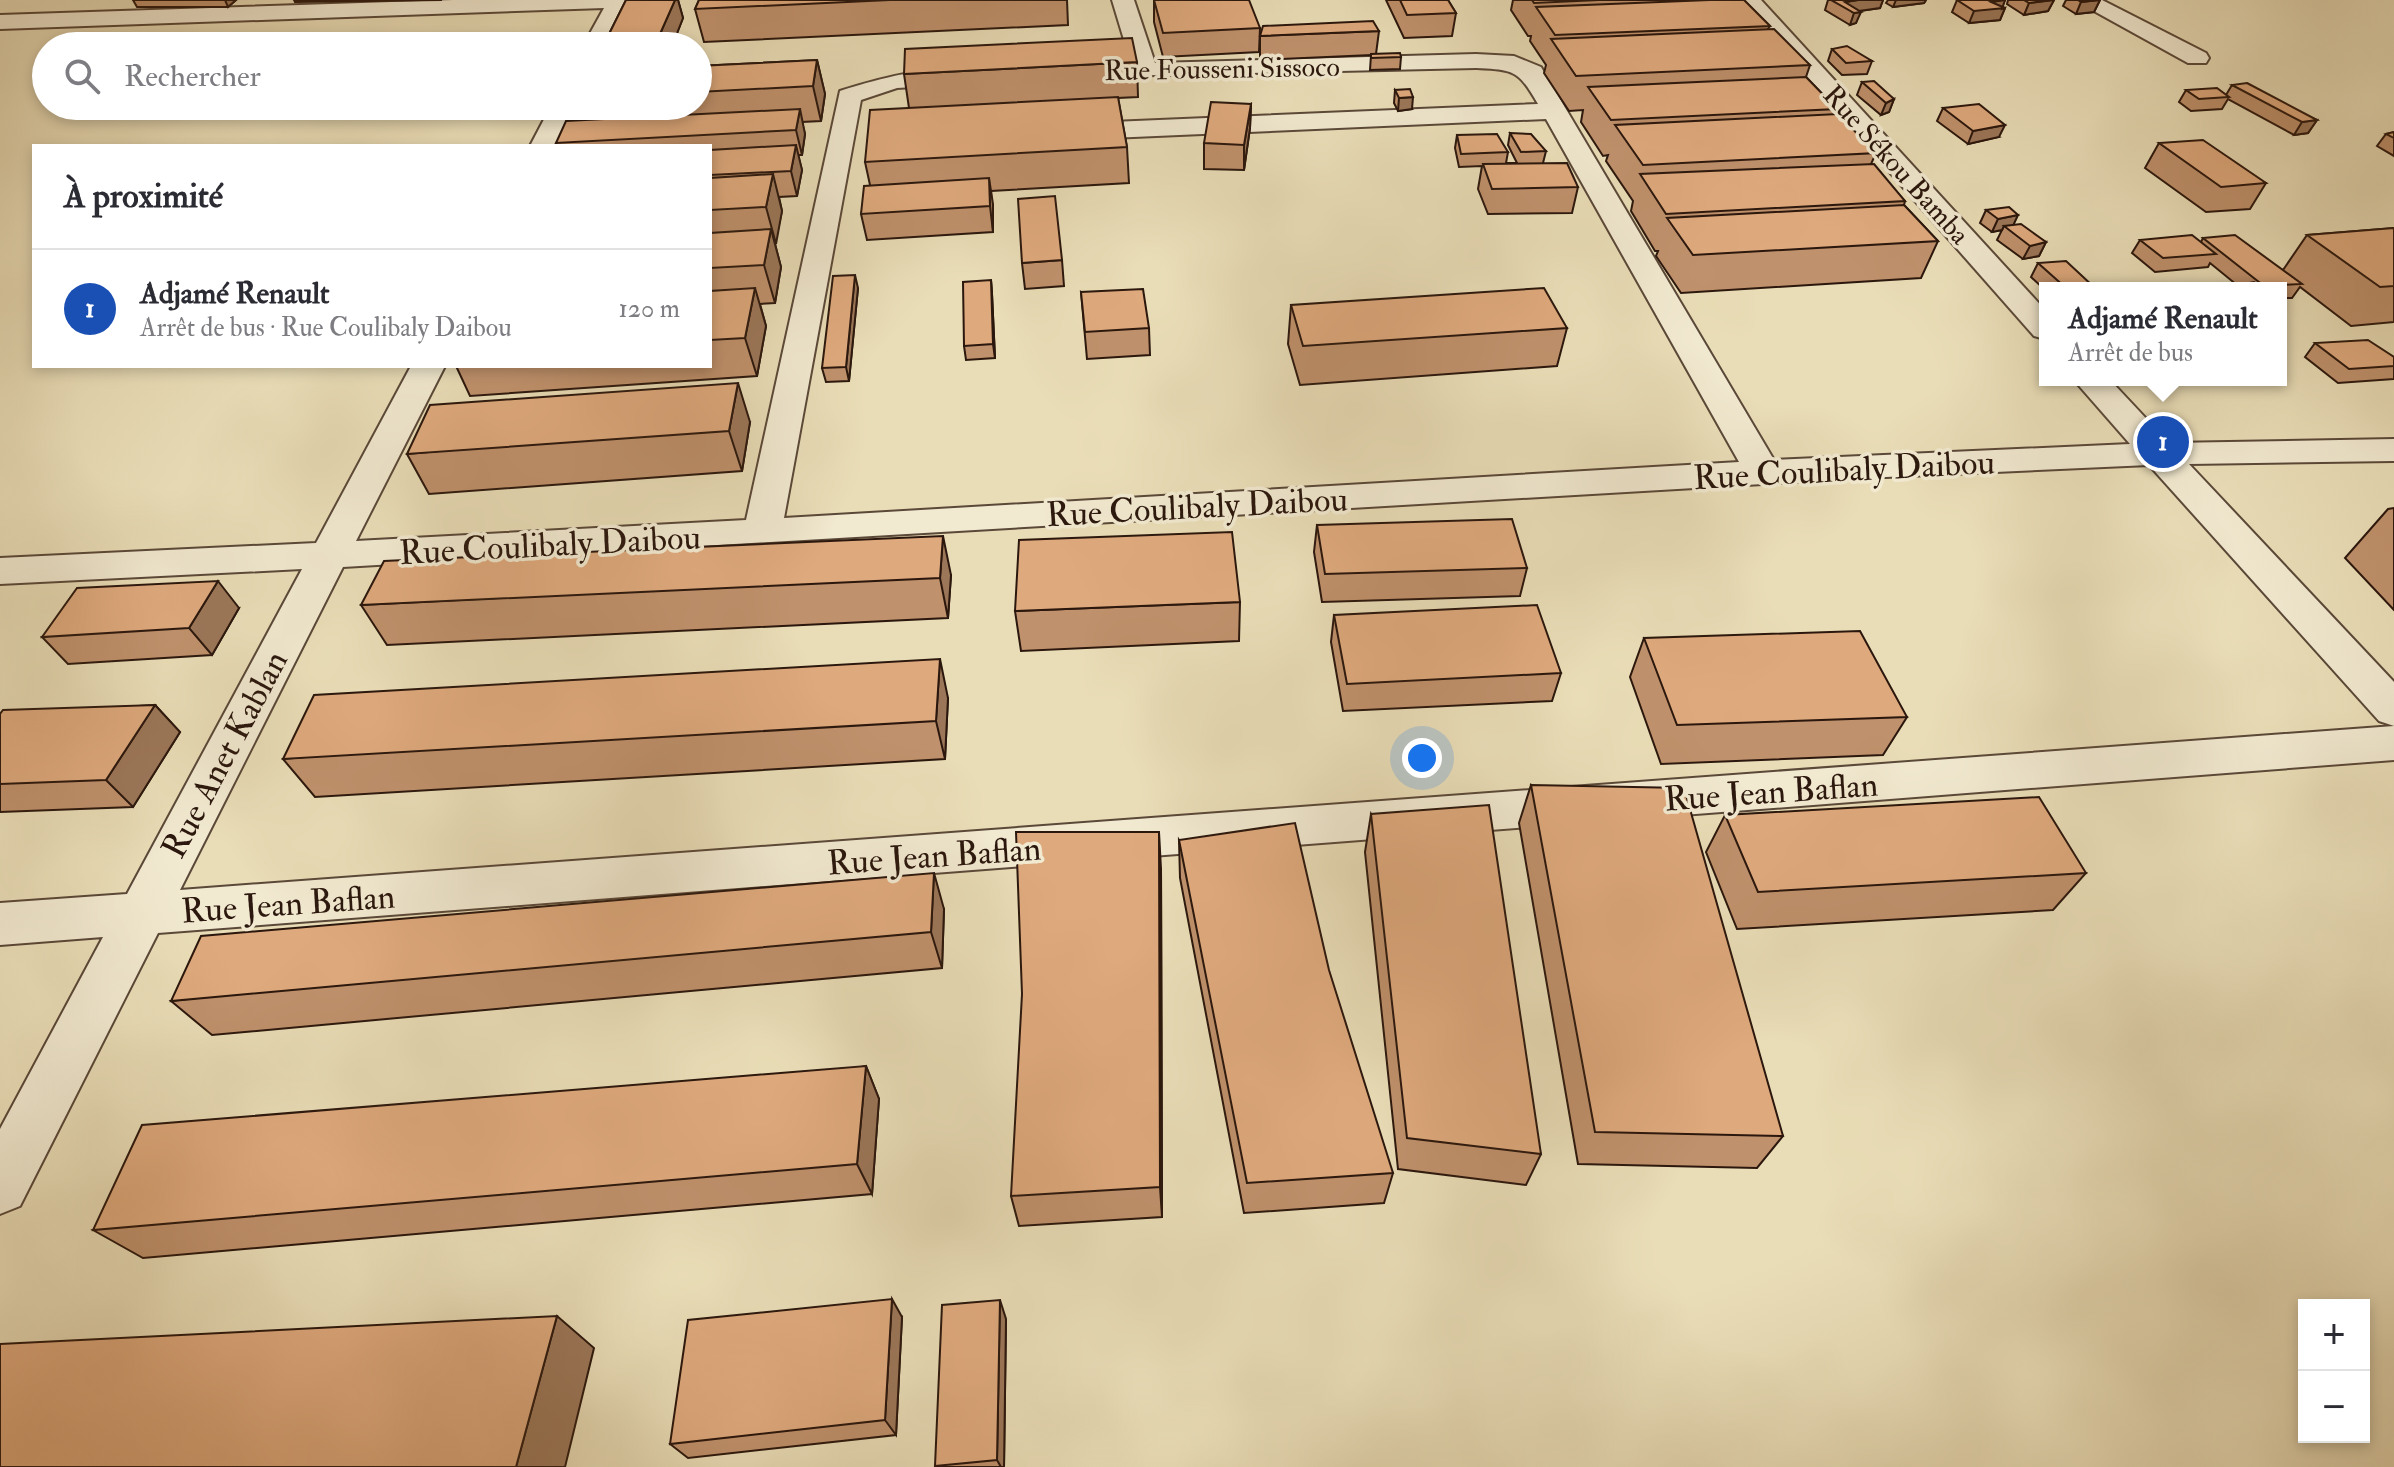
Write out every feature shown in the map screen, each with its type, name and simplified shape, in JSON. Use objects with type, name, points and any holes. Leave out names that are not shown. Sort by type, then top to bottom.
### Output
[{"type":"street","points":[[10,21],[46,0]]},
{"type":"street","points":[[10,21],[257,8],[655,0]]},
{"type":"street","points":[[1123,0],[1145,70]]},
{"type":"street","name":"Rue Sékou Bamba","points":[[1749,0],[2039,322]]},
{"type":"street","points":[[2085,0],[2197,58]]},
{"type":"street","points":[[602,32],[619,1]]},
{"type":"street","name":"Rue Fousseni Sissoco","points":[[1057,73],[1437,61],[1514,63],[1532,72],[1763,472]]},
{"type":"street","points":[[762,533],[849,96],[866,87],[894,81],[999,75]]},
{"type":"street","points":[[1037,133],[1554,111]]},
{"type":"street","points":[[544,144],[557,120]]},
{"type":"street","points":[[838,143],[869,141]]},
{"type":"street","name":"Rue Anet Kablan","points":[[0,1186],[427,368]]},
{"type":"street","points":[[2096,386],[2394,710]]},
{"type":"street","name":"Rue Coulibaly Daibou","points":[[0,571],[762,533],[1763,472],[2157,453],[2394,450]]},
{"type":"street","name":"Rue Jean Baflan","points":[[0,924],[2394,743]]},
{"type":"building","points":[[626,0],[675,0],[661,32],[610,32]]},
{"type":"building","points":[[699,0],[890,0],[695,9]]},
{"type":"building","points":[[1154,0],[1249,0],[1260,28],[1163,33]]},
{"type":"building","points":[[1400,0],[1448,0],[1456,13],[1407,15]]},
{"type":"building","points":[[1532,0],[1599,0],[1534,3]]},
{"type":"building","points":[[1744,0],[1770,26],[1555,35],[1536,7]]},
{"type":"building","points":[[1831,0],[1858,0],[1845,2],[1861,12],[1854,13]]},
{"type":"building","points":[[1957,0],[2003,0],[1991,2],[2005,8],[1974,11]]},
{"type":"building","points":[[2024,0],[2052,0],[2029,3]]},
{"type":"building","points":[[1373,21],[1379,31],[1260,36],[1263,26]]},
{"type":"building","points":[[1774,29],[1810,65],[1576,76],[1551,39]]},
{"type":"building","points":[[1132,38],[1137,62],[904,74],[905,49]]},
{"type":"building","points":[[1847,46],[1872,61],[1846,63],[1832,49]]},
{"type":"building","points":[[1400,53],[1401,57],[1371,58],[1371,54]]},
{"type":"building","points":[[817,60],[813,86],[712,91],[712,65]]},
{"type":"building","points":[[1806,77],[1837,109],[1611,120],[1588,87]]},
{"type":"building","points":[[1874,81],[1894,99],[1886,103],[1862,82]]},
{"type":"building","points":[[2247,83],[2317,120],[2302,122],[2232,85]]},
{"type":"building","points":[[2217,88],[2229,97],[2199,99],[2186,90]]},
{"type":"building","points":[[1410,89],[1413,97],[1399,98],[1395,90]]},
{"type":"building","points":[[1118,97],[1127,147],[865,162],[870,110]]},
{"type":"building","points":[[1211,102],[1251,104],[1244,145],[1204,143]]},
{"type":"building","points":[[1979,104],[2005,125],[1973,131],[1943,108]]},
{"type":"building","points":[[800,109],[796,130],[556,143],[566,121],[712,120],[712,114]]},
{"type":"building","points":[[1838,114],[1876,153],[1643,165],[1615,125]]},
{"type":"building","points":[[1510,133],[1531,134],[1546,151],[1521,152]]},
{"type":"building","points":[[1497,134],[1508,152],[1461,154],[1457,135]]},
{"type":"building","points":[[2203,140],[2266,183],[2221,187],[2159,143]]},
{"type":"building","points":[[796,145],[791,171],[712,175],[712,150]]},
{"type":"building","points":[[1567,163],[1578,187],[1492,189],[1483,164]]},
{"type":"building","points":[[1874,164],[1905,201],[1666,214],[1640,174]]},
{"type":"building","points":[[773,174],[766,207],[712,210],[712,178]]},
{"type":"building","points":[[989,178],[990,206],[861,214],[864,186]]},
{"type":"building","points":[[1055,196],[1062,260],[1022,263],[1018,199]]},
{"type":"building","points":[[1904,205],[1938,241],[1693,255],[1667,218]]},
{"type":"building","points":[[2009,207],[2018,215],[1998,219],[1986,210]]},
{"type":"building","points":[[2021,224],[2046,242],[2030,246],[2004,226]]},
{"type":"building","points":[[2394,228],[2394,286],[2380,287],[2307,235]]},
{"type":"building","points":[[771,229],[764,265],[712,268],[712,233]]},
{"type":"building","points":[[2192,235],[2216,254],[2163,258],[2140,240]]},
{"type":"building","points":[[2235,235],[2302,284],[2259,282],[2203,238]]},
{"type":"building","points":[[2066,261],[2089,282],[2059,282],[2038,263]]},
{"type":"building","points":[[855,275],[846,367],[822,368],[833,276]]},
{"type":"building","points":[[991,280],[993,344],[964,346],[963,282]]},
{"type":"building","points":[[755,288],[745,338],[712,340],[712,291]]},
{"type":"building","points":[[1544,288],[1567,328],[1303,346],[1291,305]]},
{"type":"building","points":[[1143,289],[1149,328],[1085,332],[1081,292]]},
{"type":"building","points":[[2368,340],[2394,357],[2394,366],[2349,369],[2315,343]]},
{"type":"building","points":[[738,383],[729,431],[407,454],[430,405]]},
{"type":"building","points":[[1512,519],[1527,568],[1325,574],[1317,525]]},
{"type":"building","points":[[1232,532],[1240,602],[1015,611],[1019,540]]},
{"type":"building","points":[[943,536],[940,578],[361,605],[384,561]]},
{"type":"building","points":[[218,581],[189,628],[42,637],[77,588]]},
{"type":"building","points":[[1537,605],[1561,673],[1347,684],[1334,615]]},
{"type":"building","points":[[1860,631],[1907,717],[1677,725],[1644,638]]},
{"type":"building","points":[[940,659],[936,721],[283,759],[314,695]]},
{"type":"building","points":[[155,705],[106,780],[0,784],[0,714],[3,710]]},
{"type":"building","points":[[1531,785],[1684,788],[1783,1136],[1595,1132]]},
{"type":"building","points":[[2039,797],[2086,873],[1758,892],[1725,815]]},
{"type":"building","points":[[1489,805],[1541,1154],[1407,1138],[1371,814]]},
{"type":"building","points":[[1295,823],[1329,970],[1393,1173],[1247,1183],[1179,840]]},
{"type":"building","points":[[1016,832],[1159,832],[1160,1187],[1011,1196],[1022,994]]},
{"type":"building","points":[[934,873],[931,932],[171,1001],[201,936]]},
{"type":"building","points":[[866,1066],[857,1164],[93,1230],[142,1125]]},
{"type":"building","points":[[892,1299],[885,1420],[670,1444],[688,1320]]},
{"type":"building","points":[[1000,1300],[997,1460],[935,1466],[942,1305]]},
{"type":"building","points":[[557,1316],[516,1467],[0,1467],[0,1344]]},
{"type":"place","name":"Adjamé Renault","points":[[2163,442]]}]
